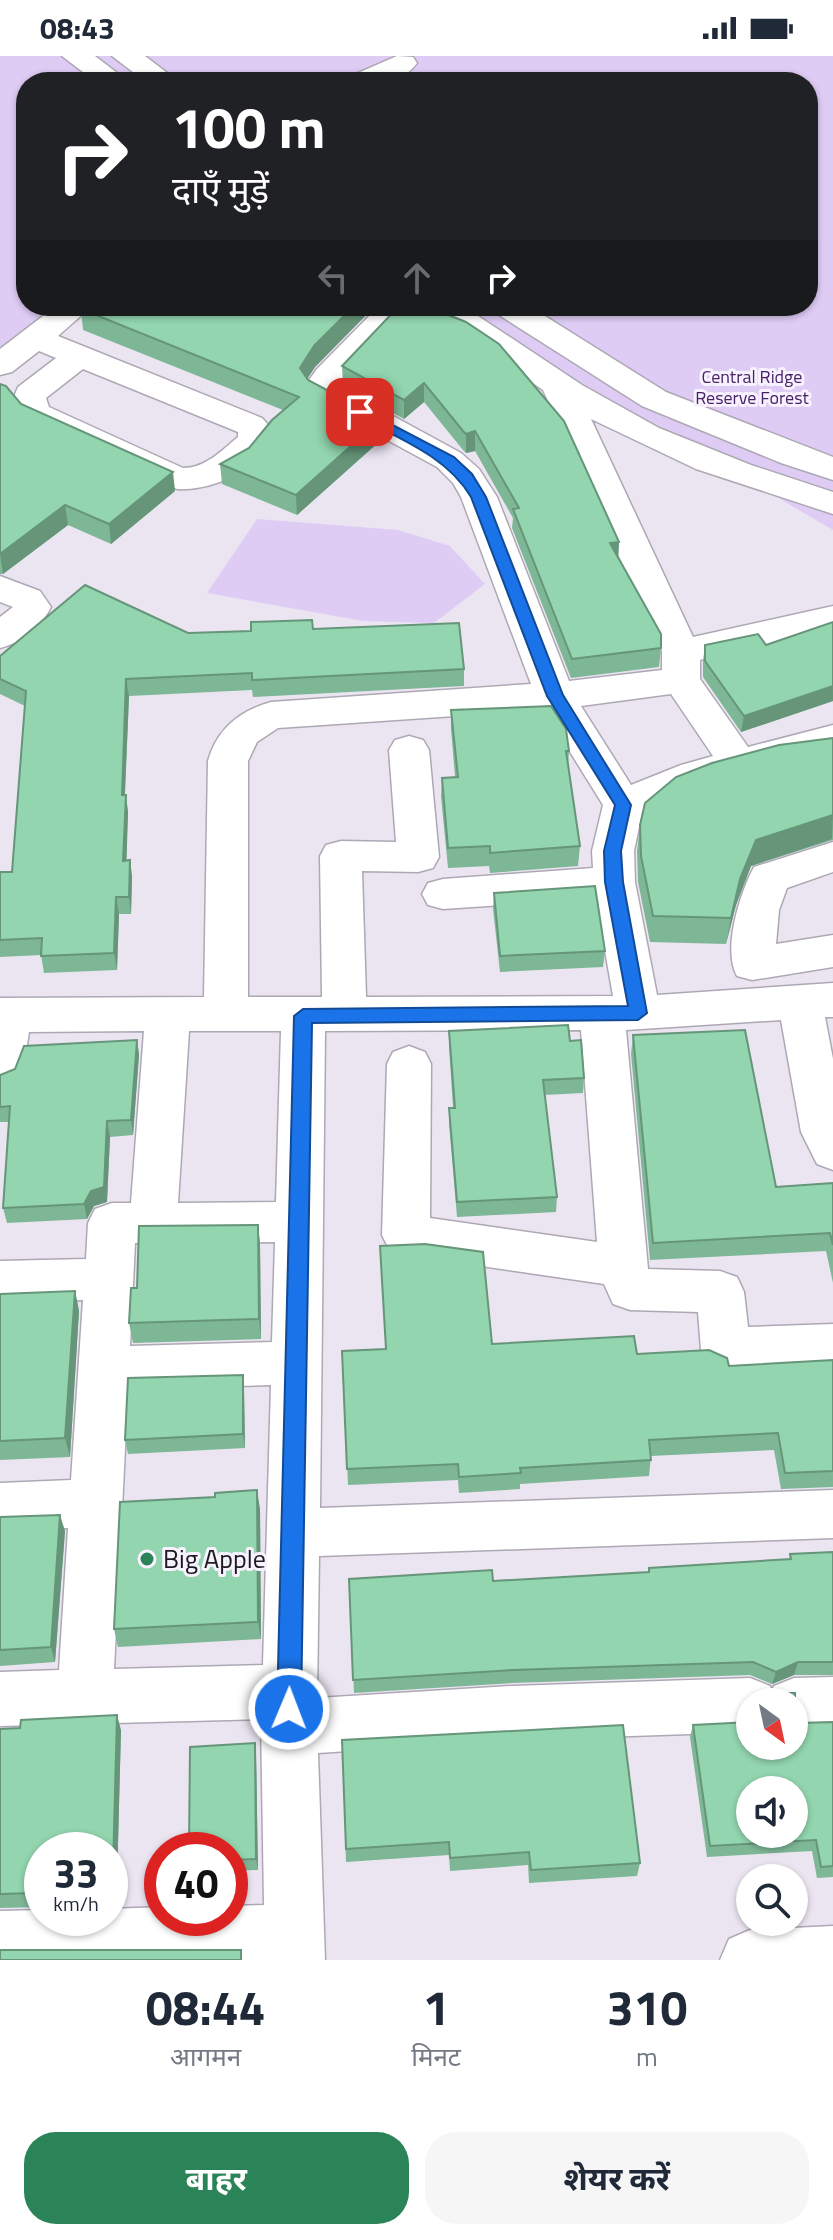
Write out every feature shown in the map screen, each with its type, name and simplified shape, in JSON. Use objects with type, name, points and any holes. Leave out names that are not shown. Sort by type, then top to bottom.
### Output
[{"type":"street","points":[[76,56],[100,72]]},
{"type":"street","points":[[126,56],[150,72]]},
{"type":"street","points":[[383,72],[403,63]]},
{"type":"street","points":[[0,365],[63,316]]},
{"type":"street","points":[[387,316],[329,376],[321,387],[322,391],[449,460],[467,477],[479,497],[555,696],[623,805],[613,851],[620,1014],[623,1266],[630,1289],[720,1292],[726,1350],[833,1345]]},
{"type":"street","points":[[456,316],[590,405],[673,446],[786,489],[833,503]]},
{"type":"street","points":[[523,316],[654,399],[793,456],[833,469]]},
{"type":"street","points":[[35,338],[80,356],[250,425],[257,431],[254,441],[209,477],[195,480],[177,478],[37,414],[28,404],[30,394],[80,356]]},
{"type":"street","points":[[557,383],[681,666],[739,764]]},
{"type":"street","points":[[0,588],[27,599],[32,607],[29,613],[0,636]]},
{"type":"street","points":[[226,1013],[228,761],[232,744],[252,723],[271,715],[555,696],[681,666],[833,618]]},
{"type":"street","points":[[623,805],[695,775],[833,739]]},
{"type":"street","points":[[0,1941],[295,1947],[289,1709],[299,1222],[341,856],[418,857],[409,750]]},
{"type":"street","points":[[833,857],[769,878],[758,910],[752,964],[833,951]]},
{"type":"street","points":[[443,894],[614,882]]},
{"type":"street","points":[[0,1071],[5,1015],[620,1014],[817,1001],[824,1132],[833,1151]]},
{"type":"street","points":[[153,1222],[168,1013]]},
{"type":"street","points":[[409,1064],[406,1235],[623,1266]]},
{"type":"street","points":[[85,1697],[112,1223],[299,1222]]},
{"type":"street","points":[[0,1282],[109,1279]]},
{"type":"street","points":[[104,1368],[297,1363]]},
{"type":"street","points":[[0,1507],[96,1503]]},
{"type":"street","points":[[295,1533],[833,1514]]},
{"type":"street","points":[[0,1699],[85,1697],[289,1709],[512,1713],[736,1705]]},
{"type":"street","points":[[808,1705],[833,1704]]},
{"type":"street","points":[[750,1960],[833,1956]]},
{"type":"green space","name":"Central Ridge Reserve Forest","points":[[0,56],[833,56],[833,530],[467,316],[818,316],[818,72],[16,72],[16,316],[78,316],[0,375]]},
{"type":"green space","points":[[257,519],[398,530],[450,546],[485,584],[434,623],[363,621],[207,593]]},
{"type":"building","points":[[98,316],[344,316],[314,346],[300,368],[308,380],[381,419],[296,495],[220,464],[249,448],[272,420],[299,397]]},
{"type":"building","points":[[390,316],[451,316],[499,344],[564,421],[619,542],[610,543],[661,634],[661,648],[572,659],[513,509],[519,508],[475,431],[466,434],[424,383],[404,400],[342,366]]},
{"type":"building","points":[[0,384],[6,386],[21,404],[173,472],[109,524],[65,505],[0,554]]},
{"type":"building","points":[[85,585],[188,633],[251,631],[251,622],[312,620],[313,629],[459,623],[464,669],[252,680],[252,673],[126,679],[122,795],[126,795],[123,861],[130,860],[129,897],[116,897],[114,953],[41,956],[42,938],[0,940],[0,872],[12,872],[26,691],[0,679],[0,656]]},
{"type":"building","points":[[833,622],[833,686],[744,716],[705,661],[705,645],[758,634],[766,645]]},
{"type":"building","points":[[551,706],[566,729],[569,751],[566,751],[580,846],[490,853],[490,846],[448,848],[442,778],[458,777],[451,710]]},
{"type":"building","points":[[833,738],[833,815],[756,840],[740,879],[731,918],[653,916],[641,856],[640,825],[645,803],[676,777],[712,763],[779,745]]},
{"type":"building","points":[[595,886],[605,951],[500,956],[494,893]]},
{"type":"building","points":[[568,1025],[570,1041],[581,1040],[584,1078],[543,1080],[557,1197],[457,1202],[449,1108],[455,1108],[449,1031]]},
{"type":"building","points":[[745,1030],[776,1187],[833,1183],[833,1245],[830,1233],[653,1243],[633,1035]]},
{"type":"building","points":[[137,1040],[131,1120],[107,1121],[104,1187],[91,1191],[84,1204],[3,1208],[10,1106],[0,1107],[0,1075],[15,1069],[24,1046]]},
{"type":"building","points":[[258,1225],[259,1319],[129,1323],[131,1288],[137,1288],[139,1226]]},
{"type":"building","points":[[425,1244],[483,1252],[492,1344],[634,1336],[637,1354],[709,1350],[727,1358],[729,1366],[833,1360],[833,1471],[785,1473],[778,1433],[649,1440],[651,1460],[520,1468],[521,1473],[459,1477],[458,1464],[347,1469],[342,1351],[386,1349],[380,1246]]},
{"type":"building","points":[[75,1291],[65,1438],[0,1441],[0,1294]]},
{"type":"building","points":[[243,1375],[243,1434],[125,1440],[128,1378]]},
{"type":"building","points":[[257,1490],[258,1622],[114,1629],[120,1502],[215,1497],[215,1493]]},
{"type":"building","points":[[60,1515],[51,1647],[0,1650],[0,1517]]},
{"type":"building","points":[[833,1552],[833,1662],[798,1662],[776,1672],[753,1662],[513,1670],[353,1680],[349,1579],[492,1570],[493,1581],[649,1572],[649,1568],[791,1559],[790,1554]]},
{"type":"building","points":[[117,1715],[114,1832],[24,1832],[24,1893],[0,1894],[0,1729],[20,1728],[21,1720]]},
{"type":"building","points":[[833,1722],[833,1866],[821,1867],[816,1840],[808,1840],[808,1776],[736,1776],[736,1845],[710,1846],[693,1725],[736,1723],[736,1760],[808,1760],[808,1723]]},
{"type":"building","points":[[623,1725],[640,1863],[531,1870],[529,1852],[450,1858],[449,1842],[346,1849],[342,1740]]},
{"type":"building","points":[[255,1743],[256,1859],[248,1859],[248,1832],[189,1832],[190,1747]]},
{"type":"building","points":[[0,1950],[241,1950],[241,1960],[0,1960]]},
{"type":"place","name":"Big Apple","points":[[147,1559]]},
{"type":"route","points":[[289,1709],[295,1533],[303,1016],[638,1013],[614,882],[613,851],[623,805],[555,696],[479,497],[467,477],[449,460],[360,412]]}]
